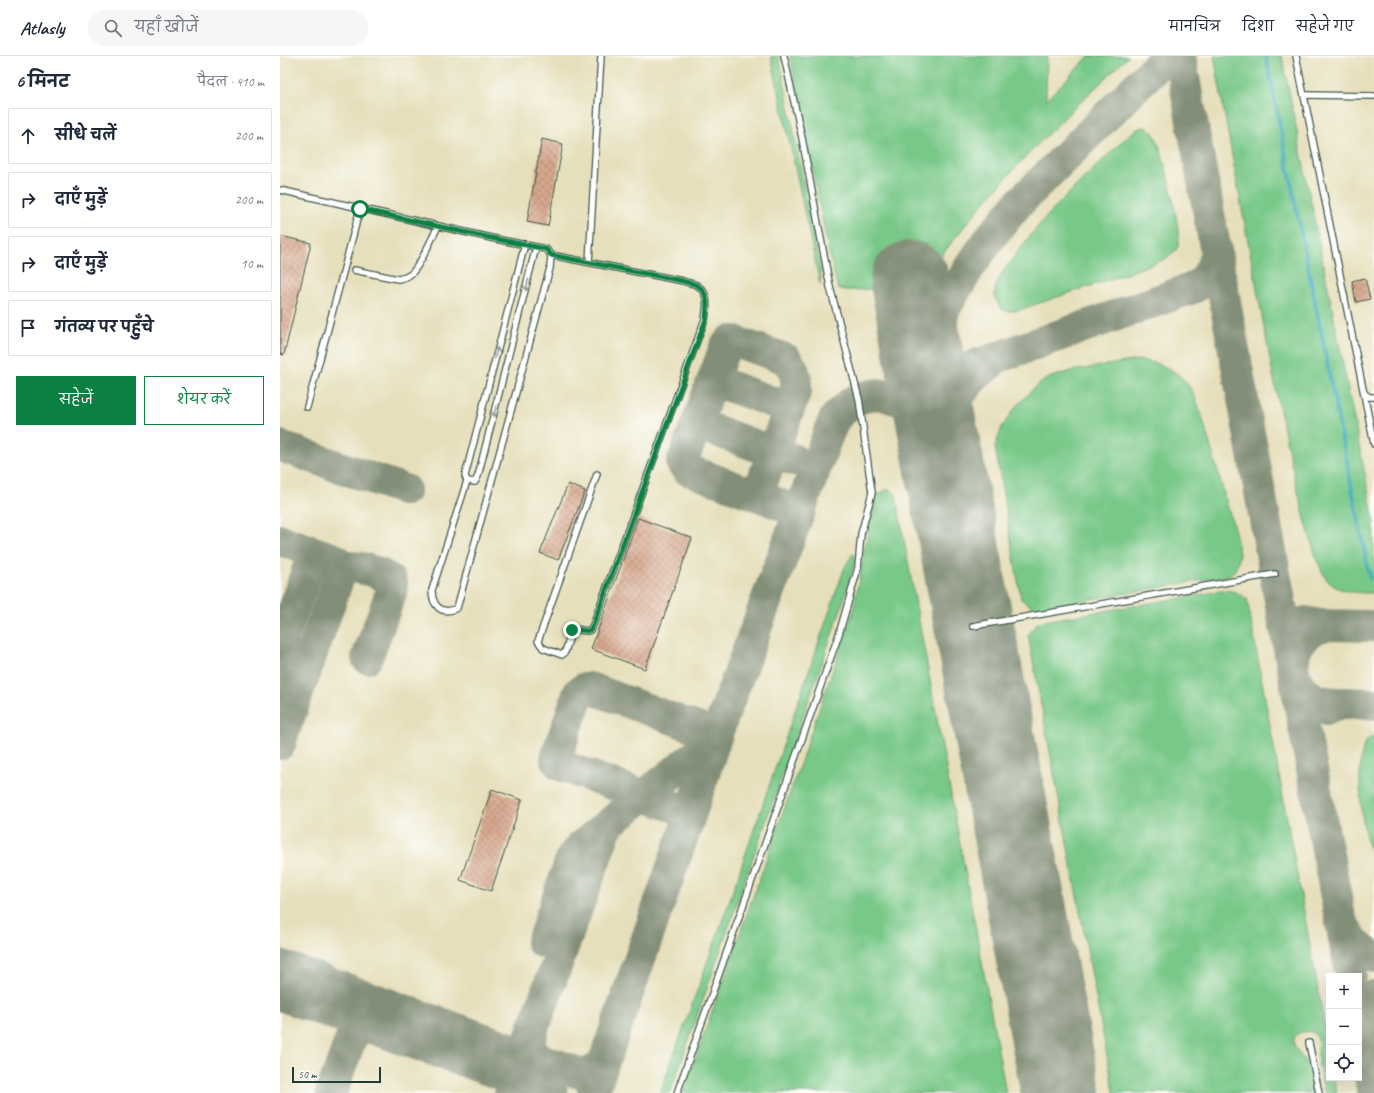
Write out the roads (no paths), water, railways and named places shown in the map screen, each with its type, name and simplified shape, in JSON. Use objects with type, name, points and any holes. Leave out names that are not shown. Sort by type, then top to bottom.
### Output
[{"type":"lane","points":[[589,262],[601,56]]},
{"type":"lane","points":[[677,1093],[839,634],[858,568],[861,534],[872,493],[859,399],[830,287],[802,138],[784,56]]},
{"type":"lane","points":[[1296,56],[1374,444]]},
{"type":"lane","points":[[1304,94],[1374,96]]},
{"type":"lane","points":[[280,190],[360,209],[546,249],[551,255],[683,281],[698,286],[705,294],[707,307],[706,319],[593,625],[590,630],[587,631],[572,630],[565,652],[562,655],[543,648],[538,641],[597,474]]},
{"type":"lane","points":[[307,407],[360,209]]},
{"type":"lane","points":[[354,270],[398,279],[405,278],[412,273],[418,265],[438,226]]},
{"type":"lane","points":[[525,244],[465,476],[467,482],[432,590],[432,599],[436,606],[445,610],[451,611],[457,608],[550,268],[551,255]]},
{"type":"lane","points":[[467,482],[475,482],[478,476],[536,247]]},
{"type":"lane","points":[[1364,393],[1374,397]]},
{"type":"lane","points":[[973,626],[1275,574]]},
{"type":"lane","points":[[1309,1043],[1320,1093]]},
{"type":"waterway","points":[[1266,56],[1370,579]]}]
